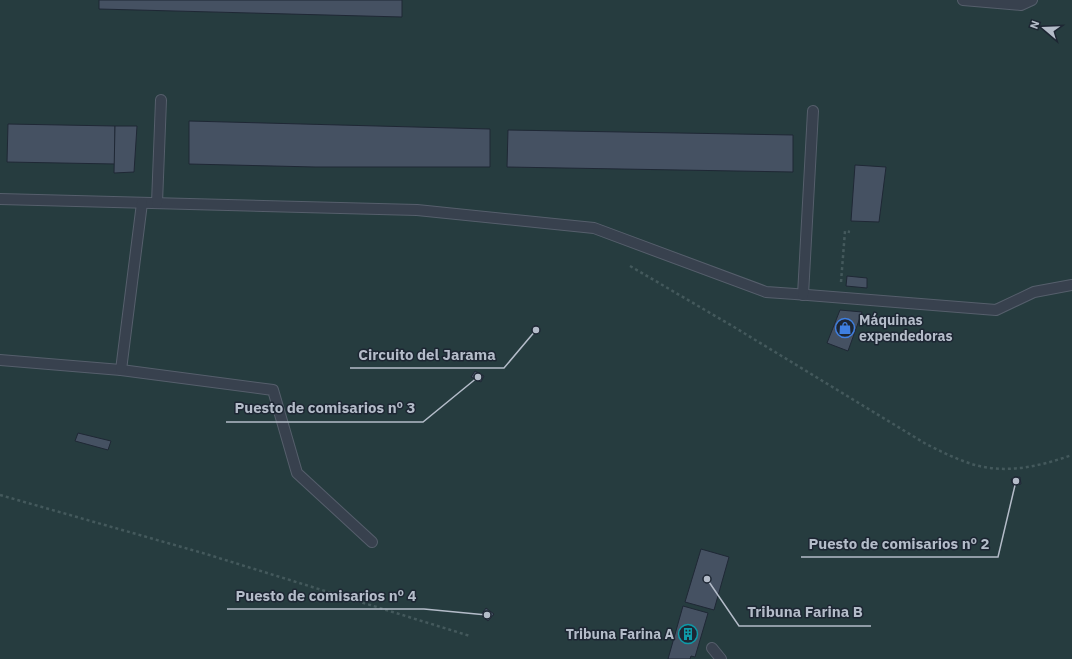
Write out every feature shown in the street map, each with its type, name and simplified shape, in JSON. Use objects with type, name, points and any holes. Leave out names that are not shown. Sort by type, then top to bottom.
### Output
[{"type":"lane","points":[[963,0],[1021,5],[1032,0]]},
{"type":"lane","points":[[157,203],[161,100]]},
{"type":"lane","points":[[803,294],[813,111]]},
{"type":"lane","points":[[0,199],[417,210],[594,228],[766,292],[996,310],[1034,292],[1072,285]]},
{"type":"lane","points":[[121,370],[142,203]]},
{"type":"lane","points":[[0,360],[121,370],[273,390],[297,473],[372,542]]},
{"type":"lane","points":[[712,648],[721,659]]},
{"type":"path","points":[[840,297],[845,231],[850,232]]},
{"type":"path","points":[[630,266],[734,327],[926,444],[954,458],[976,465],[999,468],[1024,468],[1053,462],[1072,456]]},
{"type":"path","points":[[0,495],[206,554],[470,636]]},
{"type":"green space","points":[[0,0],[1072,0],[1072,659],[0,659]]},
{"type":"building","points":[[99,0],[402,0],[402,17],[99,9]]},
{"type":"building","points":[[189,121],[490,129],[490,167],[315,167],[189,164]]},
{"type":"building","points":[[8,124],[115,126],[115,164],[7,162]]},
{"type":"building","points":[[115,126],[137,126],[134,172],[114,173]]},
{"type":"building","points":[[508,130],[793,135],[793,172],[507,167]]},
{"type":"building","points":[[855,165],[886,167],[879,222],[851,221]]},
{"type":"building","points":[[847,276],[867,278],[867,288],[846,286]]},
{"type":"building","name":"Máquinas expendedoras","points":[[840,310],[862,312],[848,351],[827,343]]},
{"type":"building","points":[[475,371],[484,376],[481,382],[471,377]]},
{"type":"building","points":[[78,433],[111,441],[108,450],[75,441]]},
{"type":"building","points":[[1020,477],[1021,484],[1013,485],[1011,479]]},
{"type":"building","points":[[701,549],[729,557],[714,610],[685,602]]},
{"type":"building","name":"Tribuna Farina A","points":[[683,606],[708,613],[695,657],[691,656],[690,659],[668,659]]},
{"type":"building","points":[[486,608],[494,614],[488,621],[481,615]]},
{"type":"place","name":"Máquinas expendedoras","points":[[845,328]]},
{"type":"place","name":"Circuito del Jarama","points":[[536,330]]},
{"type":"place","name":"Puesto de comisarios nº 3","points":[[478,377]]},
{"type":"place","name":"Puesto de comisarios nº 2","points":[[1016,481]]},
{"type":"place","name":"Tribuna Farina B","points":[[707,579]]},
{"type":"place","name":"Puesto de comisarios nº 4","points":[[487,615]]},
{"type":"place","name":"Tribuna Farina A","points":[[688,634]]}]
